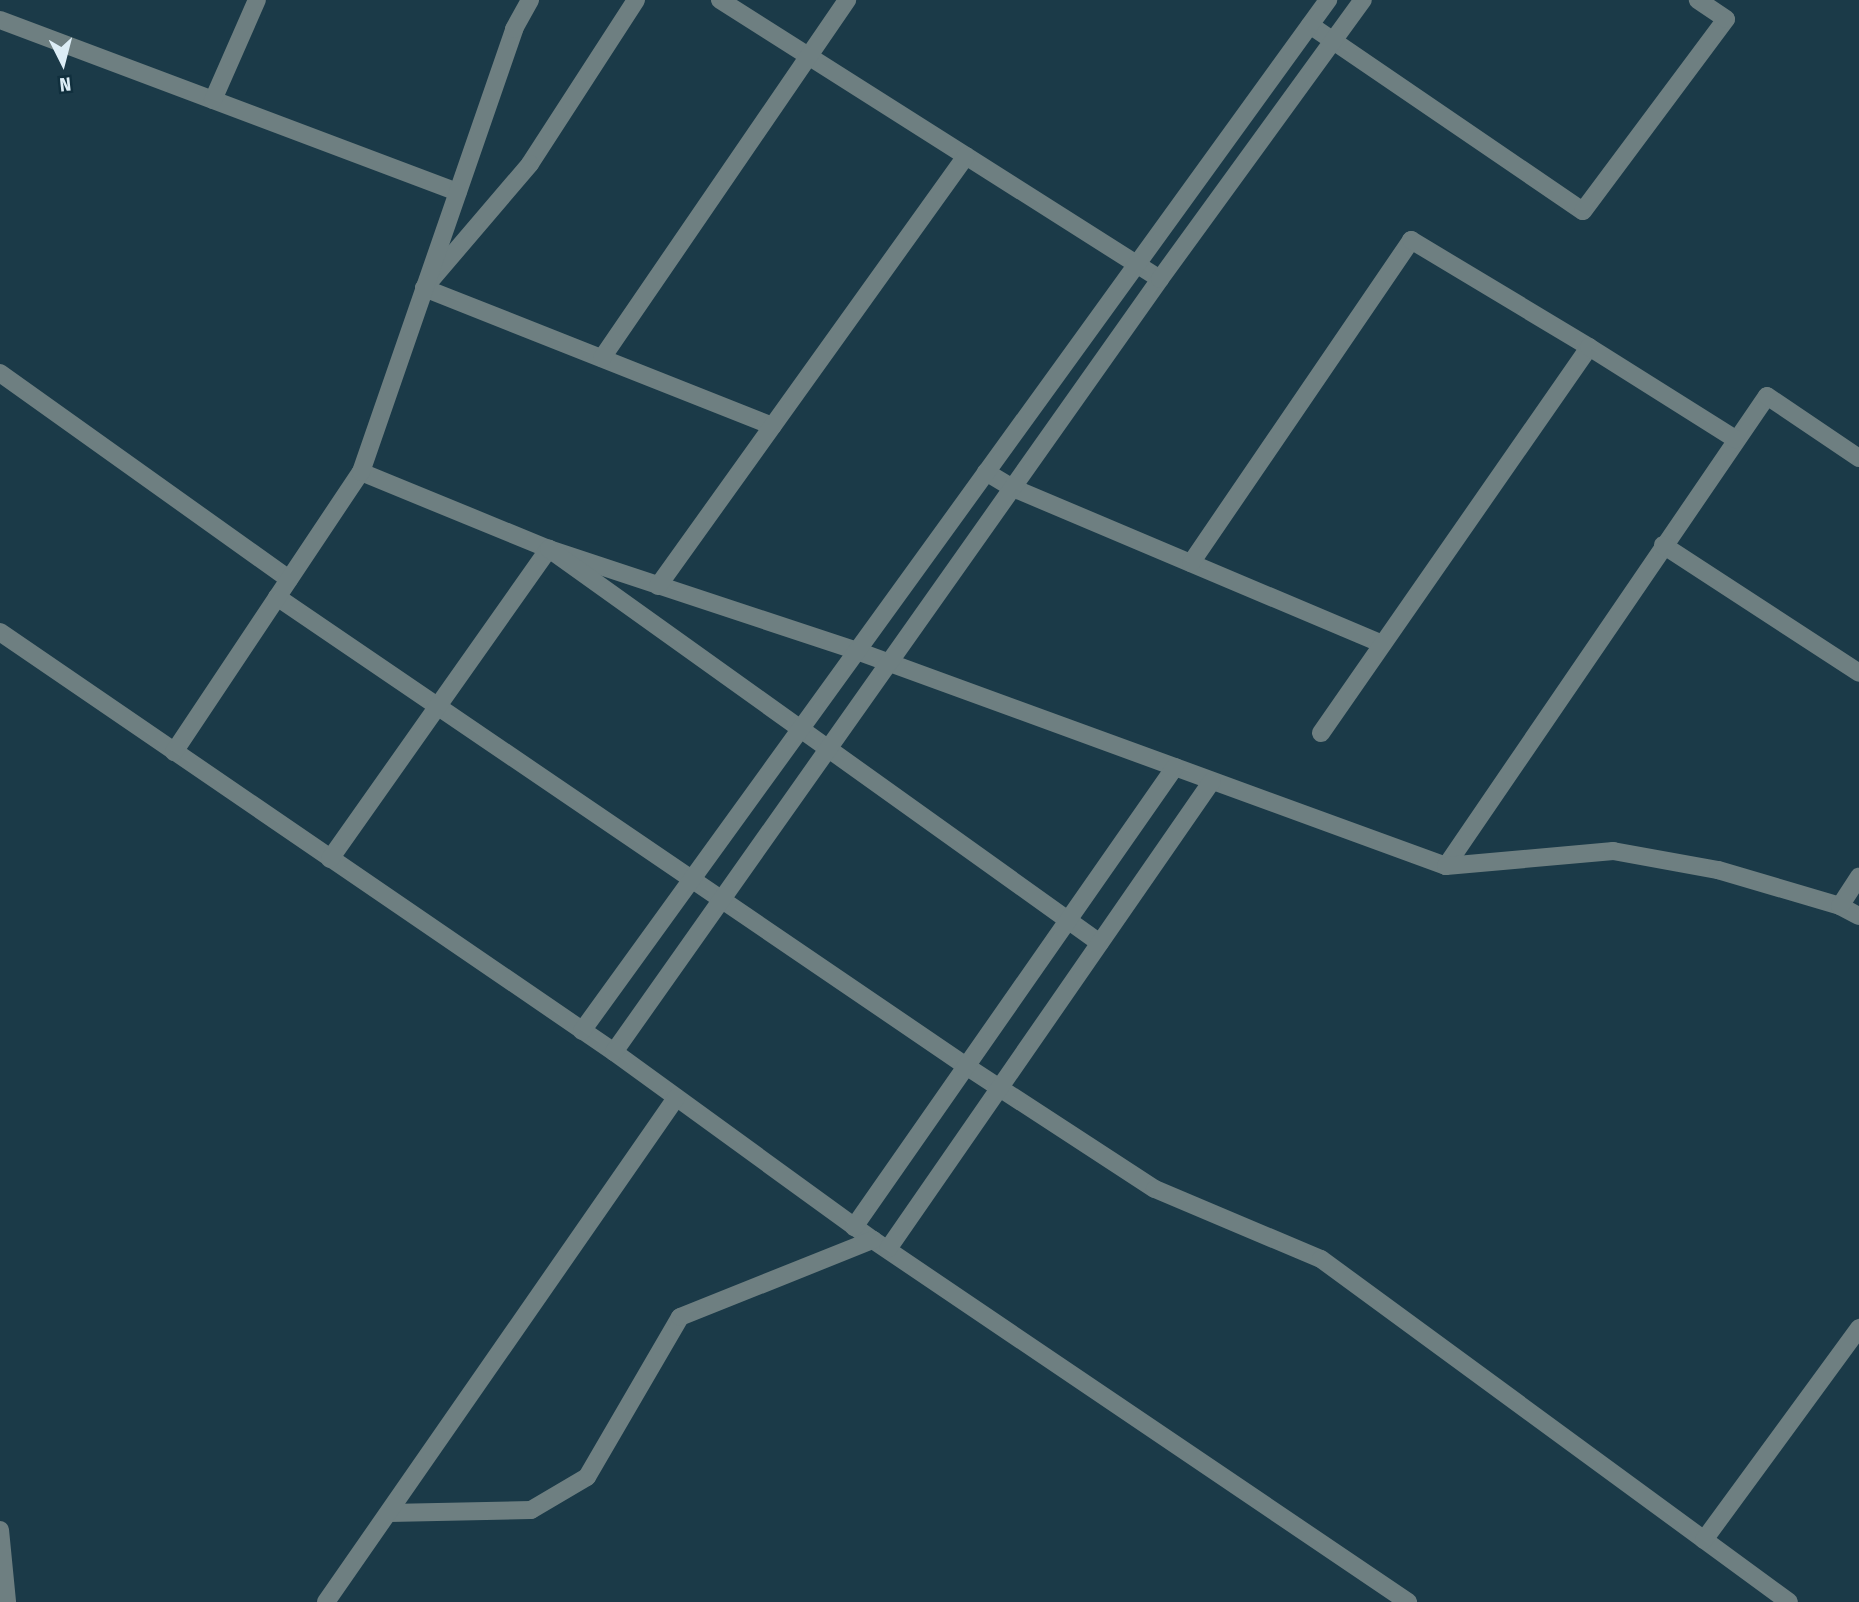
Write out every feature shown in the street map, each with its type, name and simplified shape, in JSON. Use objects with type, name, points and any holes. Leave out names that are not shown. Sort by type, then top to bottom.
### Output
[{"type":"street","points":[[214,100],[257,0]]},
{"type":"street","points":[[174,752],[361,472],[514,29],[530,0]]},
{"type":"street","points":[[425,288],[530,164],[636,0]]},
{"type":"street","points":[[720,0],[1160,279]]},
{"type":"street","points":[[602,358],[847,0]]},
{"type":"street","points":[[582,1031],[1328,0]]},
{"type":"street","points":[[614,1052],[1160,279],[1363,0]]},
{"type":"street","points":[[1310,25],[1583,211],[1726,19],[1698,0]]},
{"type":"street","points":[[0,20],[458,192]]},
{"type":"street","points":[[659,586],[966,156]]},
{"type":"street","points":[[1191,563],[1410,240],[1589,347],[1735,439]]},
{"type":"street","points":[[425,288],[773,426]]},
{"type":"street","points":[[1321,733],[1589,347]]},
{"type":"street","points":[[0,373],[289,579]]},
{"type":"street","points":[[1446,866],[1735,439],[1767,396],[1859,458]]},
{"type":"street","points":[[361,472],[549,549],[857,651],[1446,866],[1613,851],[1718,870],[1840,906],[1859,916]]},
{"type":"street","points":[[986,472],[1013,488],[1382,644]]},
{"type":"street","points":[[1663,545],[1859,673]]},
{"type":"street","points":[[330,859],[549,549]]},
{"type":"street","points":[[549,549],[1100,943]]},
{"type":"street","points":[[277,597],[966,1066],[1155,1189],[1321,1259],[1789,1602]]},
{"type":"street","points":[[0,632],[614,1052],[880,1245],[1408,1602]]},
{"type":"street","points":[[855,1227],[1175,767]]},
{"type":"street","points":[[389,1513],[531,1510],[587,1477],[680,1317],[880,1245],[999,1088],[1212,780]]},
{"type":"street","points":[[1840,906],[1859,877]]},
{"type":"street","points":[[326,1602],[676,1098]]},
{"type":"street","points":[[1704,1540],[1859,1328]]},
{"type":"street","points":[[0,1530],[9,1601]]}]
